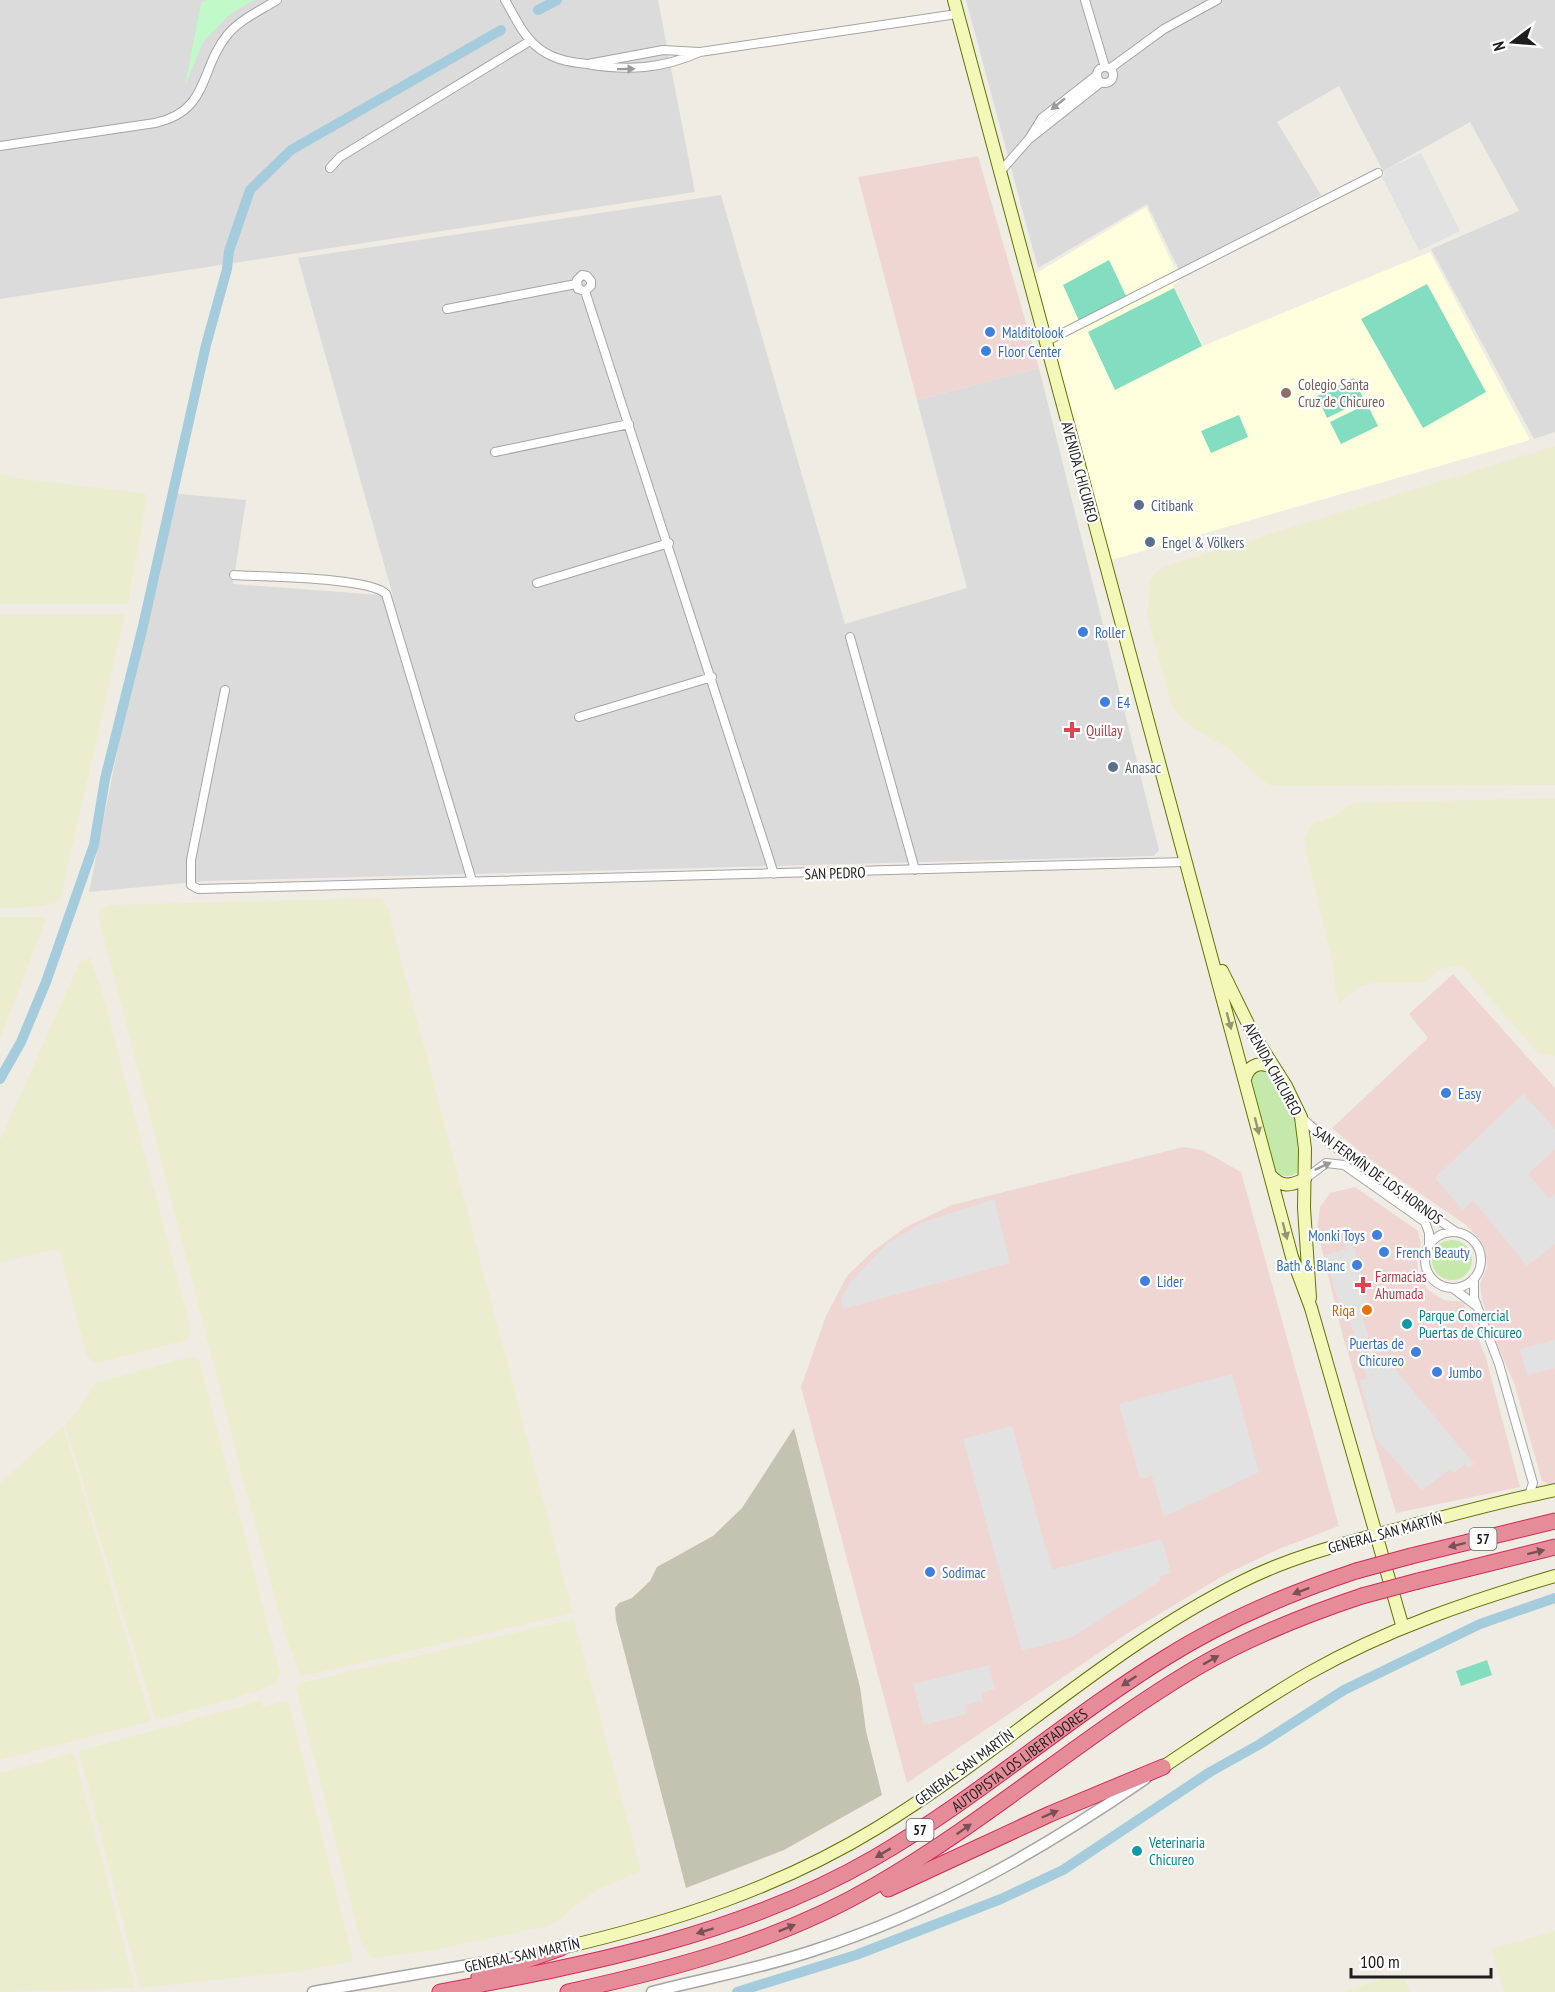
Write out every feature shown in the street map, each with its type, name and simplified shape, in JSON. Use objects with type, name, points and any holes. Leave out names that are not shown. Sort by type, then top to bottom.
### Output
[{"type":"highway","name":"AUTOPISTA LOS LIBERTADORES","points":[[439,1992],[661,1944],[749,1916],[810,1891],[872,1859],[920,1829],[1168,1656],[1265,1605],[1356,1571],[1555,1521]]},
{"type":"highway","name":"AUTOPISTA LOS LIBERTADORES","points":[[568,1992],[697,1960],[824,1913],[921,1857],[1140,1704],[1198,1667],[1268,1632],[1362,1596],[1555,1547]]},
{"type":"highway","points":[[824,1913],[872,1896],[1050,1814],[1163,1767]]},
{"type":"highway","points":[[439,1992],[561,1947]]},
{"type":"main road","name":"AVENIDA CHICUREO","points":[[954,0],[1269,1174],[1295,1267],[1311,1308],[1351,1455],[1368,1500],[1403,1628]]},
{"type":"main road","name":"AVENIDA CHICUREO","points":[[1209,944],[1252,1034],[1301,1117],[1305,1149],[1304,1208],[1311,1308]]},
{"type":"main road","points":[[1245,1079],[1250,1069],[1257,1065],[1266,1064],[1275,1070]]},
{"type":"main road","points":[[1269,1174],[1284,1185],[1305,1179]]},
{"type":"main road","name":"GENERAL SAN MARTÍN","points":[[561,1947],[698,1911],[760,1888],[820,1860],[906,1809],[1108,1663],[1213,1597],[1287,1562],[1377,1534],[1540,1491]]},
{"type":"main road","points":[[1163,1767],[1309,1674],[1403,1628],[1461,1604],[1555,1576]]},
{"type":"street","points":[[0,146],[155,123],[177,116],[199,96],[218,50],[228,35],[239,23],[278,0]]},
{"type":"street","points":[[505,0],[530,41],[552,57],[616,69],[641,68],[676,61],[700,52]]},
{"type":"street","points":[[1085,0],[1112,77],[1098,80]]},
{"type":"street","points":[[1000,172],[1029,140],[1098,80],[1108,67],[1164,29],[1217,0]]},
{"type":"street","points":[[587,64],[663,50],[700,52],[957,14]]},
{"type":"street","points":[[330,168],[340,157],[530,41]]},
{"type":"street","points":[[1045,342],[1378,173]]},
{"type":"street","points":[[576,285],[580,276],[587,276],[591,284],[585,291]]},
{"type":"street","points":[[576,285],[578,289],[585,291]]},
{"type":"street","points":[[447,309],[576,285]]},
{"type":"street","points":[[585,291],[669,543],[774,874]]},
{"type":"street","points":[[495,452],[629,424]]},
{"type":"street","points":[[537,583],[669,543]]},
{"type":"street","points":[[234,575],[369,585],[386,594],[472,881]]},
{"type":"street","points":[[850,637],[915,870]]},
{"type":"street","points":[[579,717],[712,677]]},
{"type":"street","name":"SAN PEDRO","points":[[225,690],[191,860],[190,881],[194,888],[1185,862]]},
{"type":"street","name":"SAN FERMÍN DE LOS HORNOS","points":[[1301,1117],[1332,1145],[1456,1232]]},
{"type":"street","name":"SAN FERMÍN DE LOS HORNOS","points":[[1305,1179],[1326,1163],[1344,1165],[1425,1222],[1429,1233],[1429,1245]]},
{"type":"street","points":[[1456,1232],[1467,1236],[1479,1249],[1481,1261],[1474,1278],[1465,1286],[1454,1289],[1443,1287],[1430,1277],[1424,1261],[1429,1245],[1444,1233],[1456,1232]]},
{"type":"street","points":[[1474,1278],[1476,1305],[1499,1364],[1540,1491]]},
{"type":"street","points":[[1454,1289],[1476,1305]]},
{"type":"street","points":[[652,1992],[816,1950],[955,1894],[1052,1842],[1163,1767]]},
{"type":"street","name":"GENERAL SAN MARTÍN","points":[[314,1992],[481,1964],[561,1947]]},
{"type":"street","points":[[682,1992],[712,1978]]},
{"type":"shaded area","points":[[0,0],[658,0],[695,192],[0,299]]},
{"type":"shaded area","points":[[966,0],[1555,0],[1555,432],[1534,439],[1431,249],[1519,211],[1470,122],[1383,171],[1339,86],[1277,122],[1321,195],[1180,272],[1147,204],[1038,268]]},
{"type":"shaded area","points":[[1421,153],[1460,231],[1419,251],[1382,177],[1385,175],[1383,171]]},
{"type":"shaded area","points":[[978,156],[1039,368],[917,400],[858,177]]},
{"type":"shaded area","points":[[721,195],[845,624],[967,588],[917,400],[1039,368],[1159,850],[1154,856],[205,881],[89,892],[169,493],[246,500],[233,584],[393,596],[298,258]]},
{"type":"shaded area","name":"Colegio Santa Cruz de Chicureo","points":[[1146,207],[1180,280],[1173,286],[1203,346],[1430,252],[1530,440],[1111,560],[1035,274]]},
{"type":"shaded area","points":[[1555,446],[1555,785],[1272,786],[1263,781],[1230,750],[1190,726],[1177,714],[1171,704],[1147,615],[1150,582],[1154,574],[1163,567]]},
{"type":"shaded area","points":[[0,474],[23,479],[143,493],[147,496],[128,604],[0,604]]},
{"type":"shaded area","points":[[0,614],[125,614],[61,896],[54,903],[37,907],[0,908]]},
{"type":"shaded area","points":[[1555,798],[1555,1056],[1539,1054],[1461,965],[1441,969],[1423,983],[1378,982],[1361,986],[1339,1003],[1335,989],[1333,964],[1304,840],[1311,824],[1335,816],[1353,803]]},
{"type":"shaded area","points":[[382,899],[387,906],[573,1613],[304,1676],[299,1672],[285,1635],[98,915],[107,905]]},
{"type":"shaded area","points":[[0,917],[47,917],[0,1038]]},
{"type":"shaded area","points":[[90,958],[100,984],[191,1330],[188,1338],[182,1341],[98,1363],[90,1360],[86,1353],[59,1249],[0,1262],[0,1140],[80,962]]},
{"type":"shaded area","points":[[1453,974],[1555,1088],[1555,1484],[1550,1485],[1542,1481],[1514,1383],[1494,1337],[1482,1299],[1480,1284],[1487,1267],[1486,1254],[1479,1239],[1466,1225],[1367,1157],[1332,1128],[1428,1038],[1409,1014]]},
{"type":"shaded area","points":[[1523,1094],[1555,1129],[1555,1149],[1528,1174],[1549,1199],[1555,1194],[1555,1244],[1527,1266],[1473,1200],[1463,1210],[1435,1178]]},
{"type":"shaded area","points":[[1183,1147],[1202,1150],[1241,1172],[1339,1526],[1279,1549],[1226,1574],[1131,1631],[907,1783],[801,1387],[826,1316],[847,1276],[873,1251],[906,1227],[952,1205]]},
{"type":"shaded area","name":"Puertas de Chicureo","points":[[1355,1187],[1418,1231],[1421,1244],[1417,1258],[1418,1272],[1428,1290],[1444,1300],[1463,1302],[1486,1358],[1520,1487],[1396,1513],[1342,1333],[1317,1229],[1320,1207],[1330,1193]]},
{"type":"shaded area","points":[[994,1199],[1010,1263],[844,1309],[841,1298],[850,1283],[887,1244],[921,1223]]},
{"type":"shaded area","points":[[1349,1226],[1370,1309],[1361,1312],[1372,1350],[1382,1365],[1388,1361],[1474,1464],[1469,1468],[1465,1464],[1453,1473],[1450,1469],[1422,1490],[1376,1439],[1360,1381],[1367,1378],[1350,1320],[1344,1321],[1325,1255],[1346,1249],[1342,1228]]},
{"type":"shaded area","points":[[1555,1340],[1555,1368],[1527,1375],[1520,1349]]},
{"type":"shaded area","points":[[193,1356],[199,1359],[280,1673],[277,1682],[259,1691],[156,1720],[65,1424],[79,1409],[96,1383]]},
{"type":"shaded area","points":[[1232,1374],[1259,1472],[1164,1517],[1152,1476],[1140,1479],[1119,1404]]},
{"type":"shaded area","points":[[63,1426],[151,1721],[0,1760],[0,1483]]},
{"type":"shaded area","points":[[1012,1426],[1052,1570],[1162,1539],[1171,1573],[1159,1577],[1160,1581],[1072,1637],[1022,1651],[963,1439]]},
{"type":"shaded area","points":[[794,1428],[860,1687],[866,1731],[882,1795],[784,1850],[686,1888],[616,1620],[615,1608],[619,1603],[632,1598],[650,1581],[657,1567],[713,1536],[742,1508]]},
{"type":"shaded area","points":[[574,1619],[641,1871],[597,1890],[579,1902],[560,1920],[544,1927],[433,1950],[375,1958],[369,1956],[361,1942],[297,1684]]},
{"type":"shaded area","points":[[989,1665],[995,1689],[981,1693],[983,1701],[965,1705],[967,1714],[924,1725],[913,1684]]},
{"type":"shaded area","points":[[288,1700],[353,1961],[302,1971],[140,1988],[79,1751],[261,1701],[263,1707]]},
{"type":"shaded area","points":[[74,1753],[135,1988],[0,1992],[0,1773]]},
{"type":"shaded area","points":[[1555,1931],[1555,1992],[1504,1992],[1491,1949]]},
{"type":"shaded area","points":[[1392,1976],[1405,1980],[1410,1992],[1341,1992]]},
{"type":"green space","points":[[207,0],[254,0],[229,15],[203,42],[185,86],[201,3]]},
{"type":"green space","points":[[1109,260],[1128,300],[1080,323],[1063,285]]},
{"type":"green space","points":[[1427,284],[1486,392],[1423,428],[1361,319]]},
{"type":"green space","points":[[1174,288],[1202,346],[1115,390],[1088,332]]},
{"type":"green space","points":[[1354,378],[1364,400],[1327,418],[1317,396]]},
{"type":"green space","points":[[1367,404],[1378,426],[1341,444],[1330,422]]},
{"type":"green space","points":[[1239,415],[1248,437],[1211,453],[1201,431]]},
{"type":"green space","points":[[1255,1070],[1271,1071],[1292,1108],[1299,1140],[1299,1171],[1293,1175],[1282,1175],[1273,1169],[1249,1079]]},
{"type":"green space","points":[[1452,1240],[1460,1241],[1466,1246],[1471,1252],[1471,1268],[1466,1274],[1460,1279],[1452,1280],[1444,1279],[1438,1274],[1433,1268],[1432,1260],[1433,1252],[1438,1246],[1444,1241]]},
{"type":"green space","points":[[1487,1660],[1492,1675],[1461,1686],[1456,1671]]},
{"type":"waterway","points":[[538,10],[557,0]]},
{"type":"waterway","points":[[0,1079],[21,1042],[46,982],[94,845],[105,779],[143,626],[206,345],[227,269],[229,251],[250,190],[291,150],[501,30]]},
{"type":"waterway","points":[[737,1992],[856,1955],[1001,1899],[1063,1870],[1210,1772],[1260,1744],[1344,1690],[1480,1624],[1555,1598]]},
{"type":"place","name":"Malditolook","points":[[990,332]]},
{"type":"place","name":"Floor Center","points":[[986,351]]},
{"type":"place","name":"Colegio Santa Cruz de Chicureo","points":[[1286,393]]},
{"type":"place","name":"Citibank","points":[[1139,505]]},
{"type":"place","name":"Engel & Völkers","points":[[1150,542]]},
{"type":"place","name":"Roller","points":[[1083,632]]},
{"type":"place","name":"E4","points":[[1105,702]]},
{"type":"place","name":"Quillay","points":[[1072,730]]},
{"type":"place","name":"Anasac","points":[[1113,767]]},
{"type":"place","name":"Easy","points":[[1446,1093]]},
{"type":"place","name":"Monki Toys","points":[[1377,1235]]},
{"type":"place","name":"French Beauty","points":[[1384,1252]]},
{"type":"place","name":"Bath & Blanc","points":[[1357,1265]]},
{"type":"place","name":"Lider","points":[[1145,1281]]},
{"type":"place","name":"Farmacias Ahumada","points":[[1363,1285]]},
{"type":"place","name":"Riqa","points":[[1367,1310]]},
{"type":"place","name":"Parque Comercial Puertas de Chicureo","points":[[1407,1324]]},
{"type":"place","name":"Puertas de Chicureo","points":[[1416,1352]]},
{"type":"place","name":"Jumbo","points":[[1437,1372]]},
{"type":"place","name":"Sodimac","points":[[930,1572]]},
{"type":"place","name":"Veterinaria Chicureo","points":[[1137,1851]]}]
